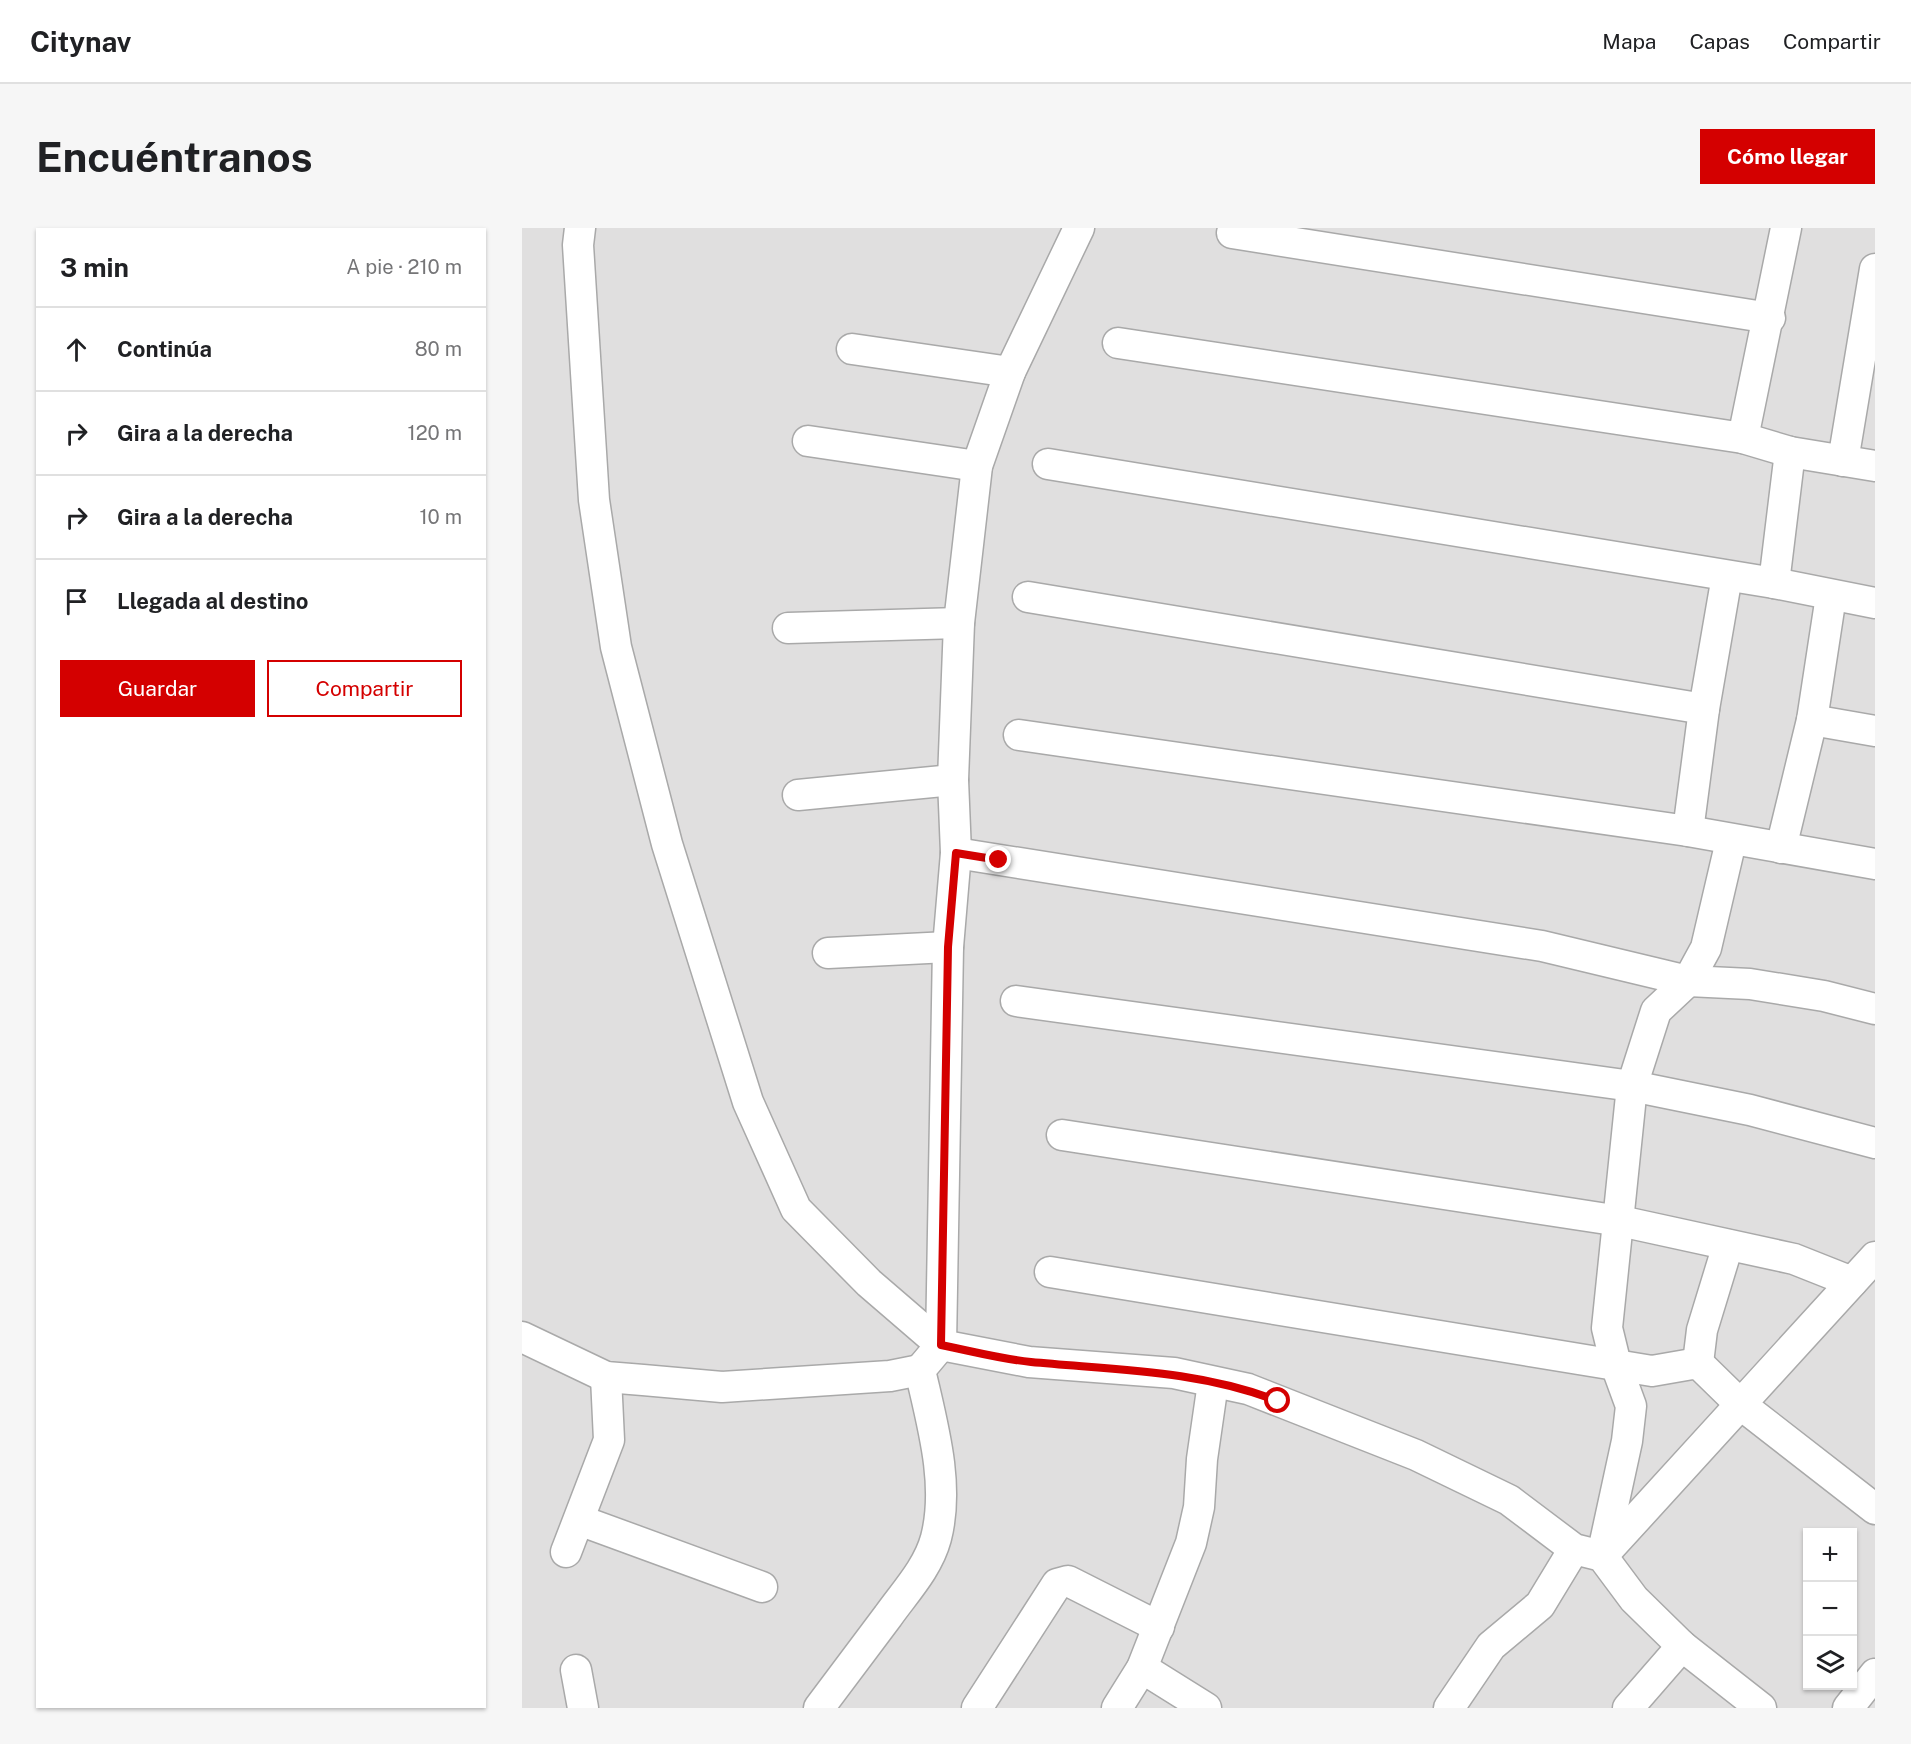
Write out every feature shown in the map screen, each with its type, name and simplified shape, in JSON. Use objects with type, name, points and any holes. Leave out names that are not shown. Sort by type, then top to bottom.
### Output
[{"type":"street","points":[[580,228],[578,245],[594,500],[616,647],[667,844],[744,1091],[796,1209],[869,1283],[941,1345],[1029,1362],[1174,1373],[1248,1389],[1416,1455],[1509,1500],[1574,1549],[1602,1556],[1634,1599],[1682,1646],[1761,1708]]},
{"type":"street","points":[[522,1336],[606,1377],[722,1387],[890,1376],[920,1370],[941,1345],[948,947],[956,853],[953,780],[959,623],[977,466],[1010,372],[1079,228]]},
{"type":"street","points":[[1743,438],[1770,318],[1786,228]]},
{"type":"street","points":[[1232,233],[1770,318]]},
{"type":"street","points":[[1844,461],[1870,326],[1875,269]]},
{"type":"street","points":[[1118,343],[1743,438],[1790,452],[1875,466]]},
{"type":"street","points":[[852,349],[1010,372]]},
{"type":"street","points":[[808,441],[977,466]]},
{"type":"street","points":[[1774,583],[1790,452]]},
{"type":"street","points":[[1048,464],[1774,583],[1875,603]]},
{"type":"street","points":[[1689,831],[1704,709],[1727,576]]},
{"type":"street","points":[[1780,848],[1812,720],[1831,596]]},
{"type":"street","points":[[1028,597],[1704,709]]},
{"type":"street","points":[[788,628],[959,623]]},
{"type":"street","points":[[1812,720],[1875,731]]},
{"type":"street","points":[[1019,735],[1689,831],[1731,841],[1875,864]]},
{"type":"street","points":[[798,795],[953,780]]},
{"type":"street","points":[[1602,1556],[1627,1441],[1631,1406],[1616,1365],[1607,1328],[1620,1221],[1632,1086],[1656,1011],[1688,981],[1706,948],[1731,841]]},
{"type":"street","points":[[956,853],[1542,946],[1688,981],[1750,984],[1824,996],[1875,1010]]},
{"type":"street","points":[[828,953],[948,947]]},
{"type":"street","points":[[1016,1001],[1632,1086],[1750,1110],[1875,1143]]},
{"type":"street","points":[[1062,1135],[1620,1221],[1794,1259],[1851,1282]]},
{"type":"street","points":[[1698,1363],[1702,1330],[1728,1245]]},
{"type":"street","points":[[1602,1556],[1875,1257]]},
{"type":"street","points":[[1050,1272],[1652,1371],[1698,1363]]},
{"type":"street","points":[[1698,1363],[1740,1404],[1875,1509]]},
{"type":"street","points":[[819,1708],[918,1575],[935,1539],[940,1518],[938,1460],[933,1423],[920,1370]]},
{"type":"street","points":[[566,1552],[609,1440],[606,1377]]},
{"type":"street","points":[[1117,1708],[1142,1668],[1181,1571],[1199,1507],[1202,1459],[1213,1383]]},
{"type":"street","points":[[579,1520],[762,1587]]},
{"type":"street","points":[[1449,1708],[1491,1646],[1540,1605],[1574,1549]]},
{"type":"street","points":[[977,1708],[1036,1618],[1053,1587],[1062,1582],[1074,1584],[1159,1628]]},
{"type":"street","points":[[1628,1708],[1682,1646]]},
{"type":"street","points":[[1142,1668],[1206,1708]]},
{"type":"street","points":[[576,1670],[583,1708]]},
{"type":"street","points":[[1848,1708],[1875,1674]]},
{"type":"shaded area","points":[[522,228],[1875,228],[1875,1708],[522,1708]]},
{"type":"route","points":[[999,860],[956,853],[948,947],[941,1345],[1029,1362],[1174,1373],[1248,1389],[1278,1401]]}]
